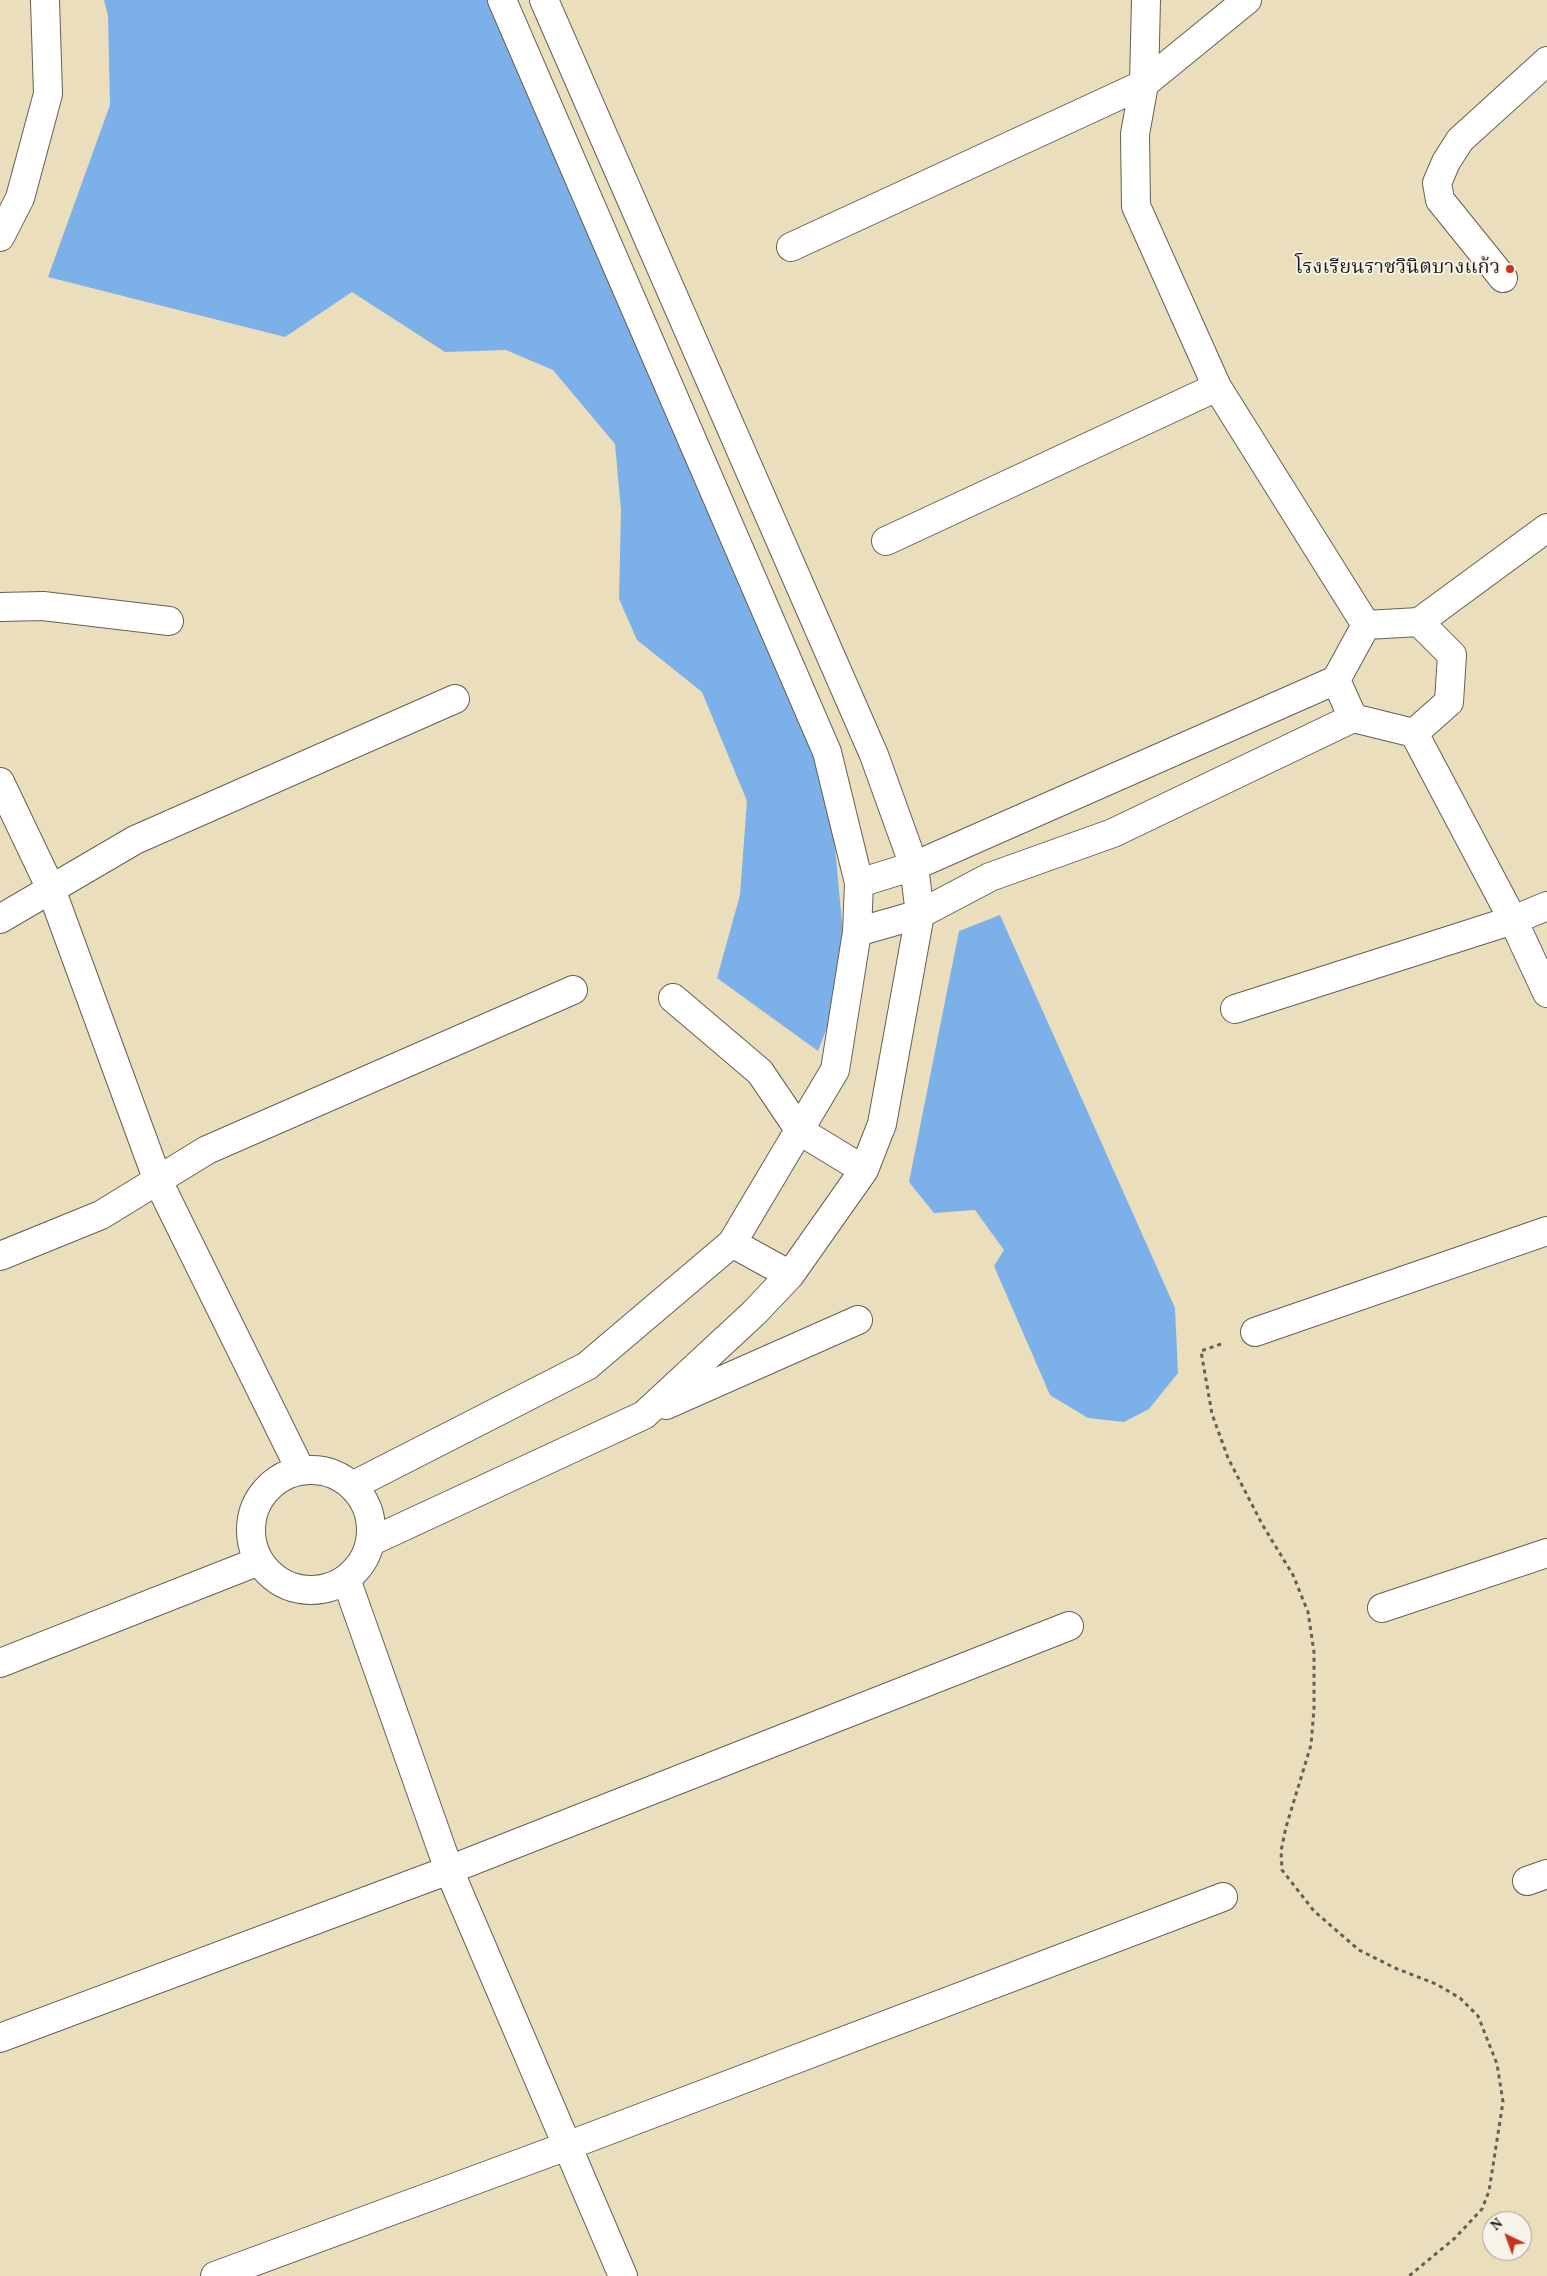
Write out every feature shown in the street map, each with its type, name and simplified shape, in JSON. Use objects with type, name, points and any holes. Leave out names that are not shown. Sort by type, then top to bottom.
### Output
[{"type":"street","points":[[0,236],[20,198],[48,94],[45,0]]},
{"type":"street","points":[[352,1486],[587,1366],[732,1243],[836,1070],[856,932],[858,883],[827,752],[616,269],[502,0]]},
{"type":"street","points":[[544,0],[874,755],[914,866],[920,914],[882,1124],[864,1170],[790,1275],[754,1313],[644,1415]]},
{"type":"street","points":[[1146,0],[1144,84],[1135,134],[1136,206],[1217,387],[1366,625]]},
{"type":"street","points":[[791,247],[1144,84],[1247,0]]},
{"type":"street","points":[[1503,278],[1440,200],[1437,182],[1446,162],[1460,140],[1547,60]]},
{"type":"street","points":[[616,269],[651,246]]},
{"type":"street","points":[[886,542],[1217,387]]},
{"type":"street","points":[[1366,625],[1419,622],[1547,528]]},
{"type":"street","points":[[0,607],[43,606],[169,621]]},
{"type":"street","points":[[1414,733],[1449,702],[1452,655],[1419,622]]},
{"type":"street","points":[[858,883],[914,866],[1336,680],[1366,625]]},
{"type":"street","points":[[1336,680],[1353,718]]},
{"type":"street","points":[[0,919],[135,840],[455,699]]},
{"type":"street","points":[[856,932],[920,914],[990,877],[1112,833],[1353,718],[1414,733],[1513,920],[1547,993]]},
{"type":"street","points":[[0,782],[51,889],[158,1181],[301,1470]]},
{"type":"street","points":[[1235,1009],[1513,920],[1547,906]]},
{"type":"street","points":[[0,1256],[102,1215],[207,1150],[573,990]]},
{"type":"street","points":[[673,998],[760,1072],[800,1131],[864,1170]]},
{"type":"street","points":[[1255,1332],[1547,1231]]},
{"type":"street","points":[[732,1243],[790,1275]]},
{"type":"street","points":[[370,1542],[644,1415],[858,1320]]},
{"type":"street","points":[[301,1470],[320,1470],[336,1476],[352,1486],[364,1502],[370,1521],[370,1542],[357,1569],[346,1579],[328,1588],[308,1590],[288,1586],[271,1576],[258,1561],[252,1543],[251,1523],[256,1505],[267,1488],[283,1477],[301,1470]]},
{"type":"street","points":[[1382,1608],[1547,1553]]},
{"type":"street","points":[[0,1663],[258,1561]]},
{"type":"street","points":[[346,1579],[449,1870],[623,2276]]},
{"type":"street","points":[[0,2038],[449,1870],[1069,1626]]},
{"type":"street","points":[[215,2276],[568,2146],[1223,1897]]},
{"type":"path","points":[[1255,1332],[1201,1351],[1212,1414],[1228,1458],[1262,1524],[1293,1575],[1308,1612],[1314,1652],[1314,1709],[1311,1745],[1286,1827],[1281,1851],[1282,1870],[1314,1911],[1359,1950],[1394,1968],[1436,1984],[1460,1998],[1478,2016],[1497,2064],[1503,2102],[1490,2191],[1482,2209],[1455,2238],[1409,2276]]},
{"type":"water","points":[[104,0],[499,0],[828,772],[847,976],[818,1051],[717,978],[740,895],[747,801],[702,692],[637,640],[619,599],[621,510],[615,444],[553,370],[506,350],[445,352],[352,292],[285,337],[48,277],[110,105],[108,16]]},
{"type":"water","points":[[1000,915],[1175,1308],[1178,1373],[1149,1409],[1124,1422],[1088,1418],[1050,1395],[994,1266],[1004,1250],[975,1210],[934,1213],[909,1182],[959,931]]},
{"type":"place","name":"โรงเรียนราชวินิตบางแก้ว","points":[[1510,269]]}]
